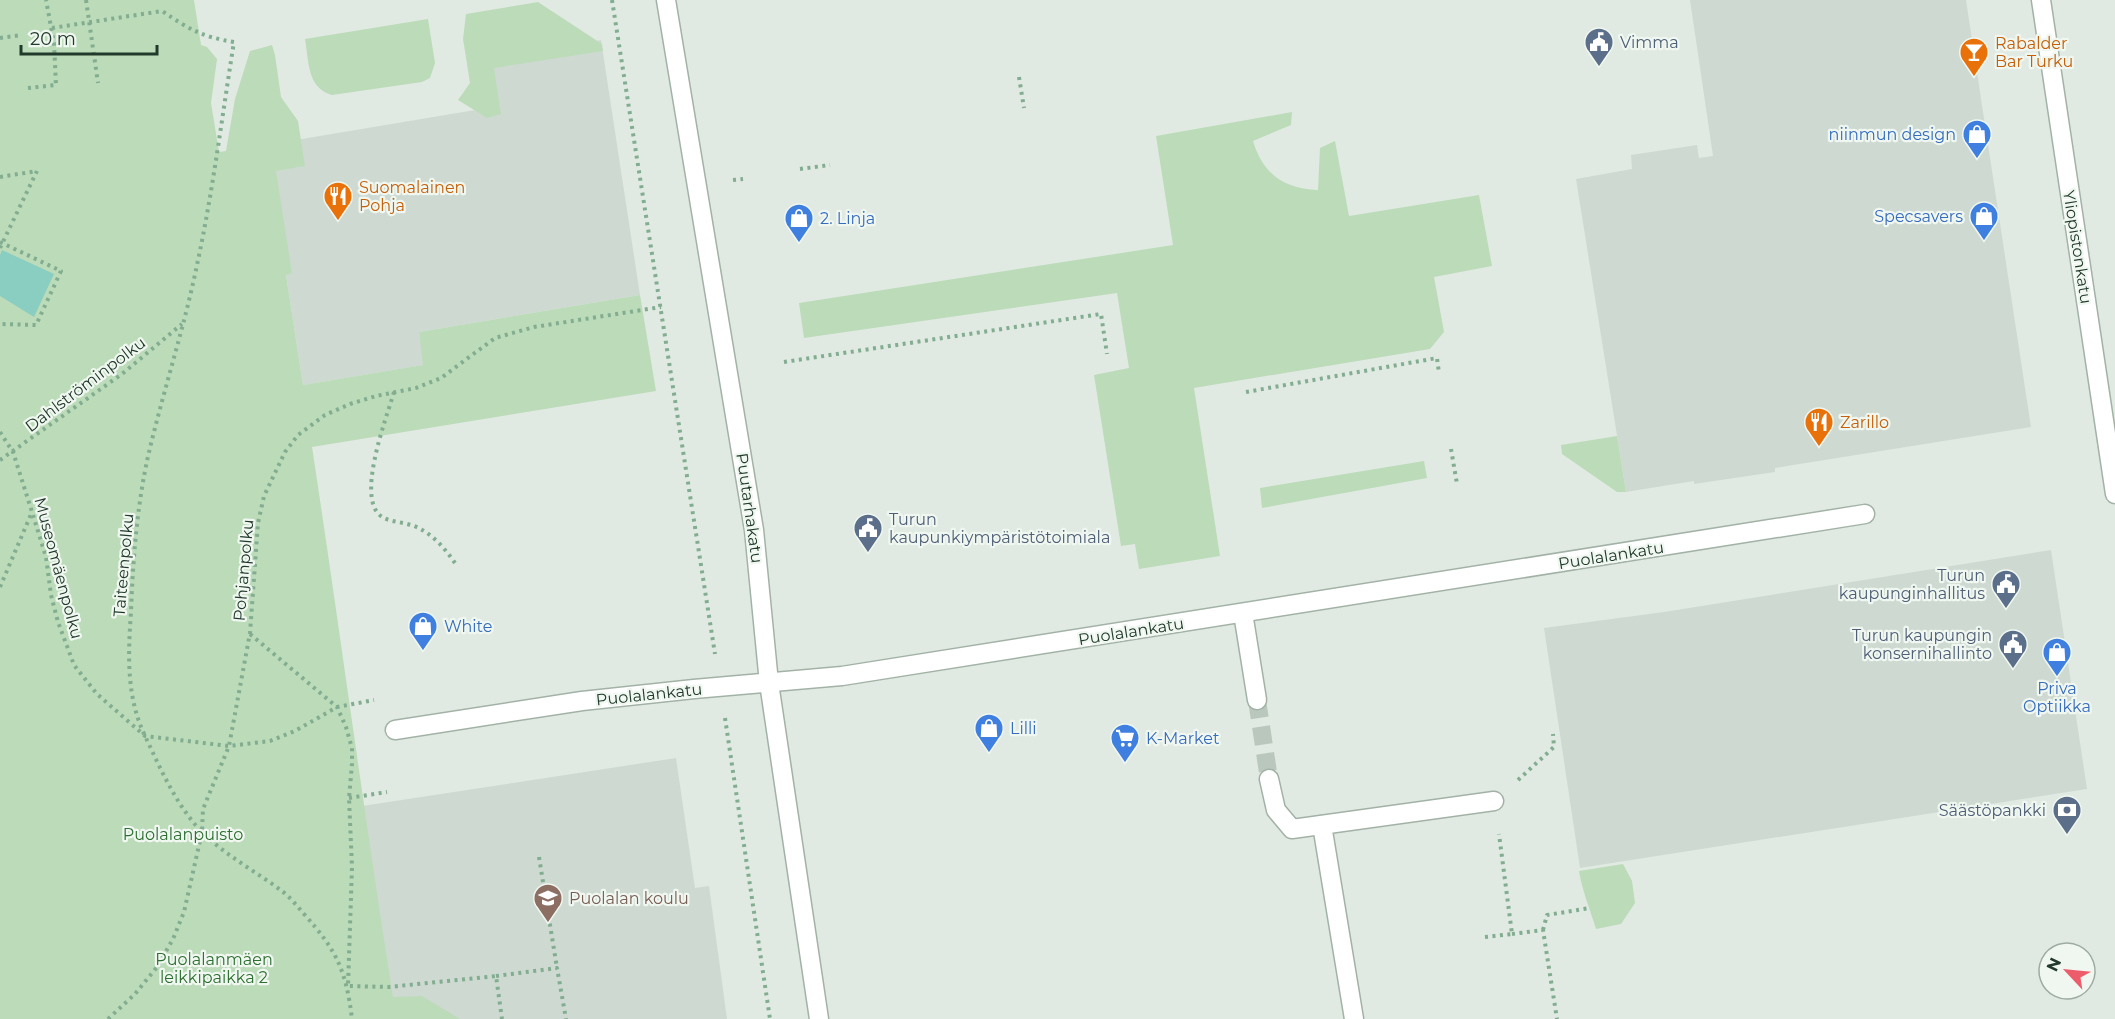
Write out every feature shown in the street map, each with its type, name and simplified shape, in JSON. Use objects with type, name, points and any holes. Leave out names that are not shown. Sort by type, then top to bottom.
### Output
[{"type":"street","name":"Puutarhakatu","points":[[666,0],[752,519],[761,584],[769,683],[819,1019]]},
{"type":"street","name":"Yliopistonkatu","points":[[2041,0],[2115,494]]},
{"type":"street","name":"Puolalankatu","points":[[394,730],[582,701],[842,676],[1865,514]]},
{"type":"street","points":[[1243,613],[1257,700]]},
{"type":"street","points":[[1269,779],[1276,810],[1292,830],[1494,801]]},
{"type":"street","points":[[1322,825],[1354,1019]]},
{"type":"path","points":[[28,88],[56,86],[52,28],[46,0]]},
{"type":"path","points":[[86,0],[98,83]]},
{"type":"path","points":[[612,0],[713,644]]},
{"type":"path","name":"Taiteenpolku","points":[[89,23],[162,11],[193,32],[214,39],[234,42],[209,206],[197,267],[149,454],[133,557],[129,671],[133,706],[145,736],[182,808],[202,832],[284,893],[319,931],[334,952],[348,986],[352,1019]]},
{"type":"path","points":[[52,28],[89,23]]},
{"type":"path","points":[[0,38],[22,35]]},
{"type":"path","points":[[1019,77],[1024,108]]},
{"type":"path","points":[[800,169],[830,165]]},
{"type":"path","points":[[0,177],[38,171],[1,244],[62,271],[36,325],[0,324]]},
{"type":"path","points":[[733,180],[743,179]]},
{"type":"path","name":"Pohjanpolku","points":[[108,1019],[135,994],[157,967],[173,939],[184,912],[202,832],[203,809],[229,746],[250,633],[258,523],[264,496],[285,452],[298,435],[325,415],[358,401],[416,388],[441,378],[478,349],[503,335],[534,327],[661,307]]},
{"type":"path","points":[[784,362],[1101,314],[1107,354]]},
{"type":"path","name":"Dahlströminpolku","points":[[0,460],[123,374],[183,324]]},
{"type":"path","points":[[1246,392],[1437,358],[1439,373]]},
{"type":"path","points":[[394,393],[371,480],[371,500],[374,510],[383,518],[412,525],[433,537],[455,563]]},
{"type":"path","name":"Museomäenpolku","points":[[0,432],[13,452],[33,512],[46,557],[51,595],[58,622],[74,665],[97,694],[145,736]]},
{"type":"path","points":[[1451,449],[1457,484]]},
{"type":"path","points":[[0,587],[33,512]]},
{"type":"path","points":[[250,633],[337,707],[352,748],[349,798],[352,867],[348,986],[389,987],[557,968]]},
{"type":"path","points":[[145,736],[229,746],[270,741],[295,731],[337,707],[374,700]]},
{"type":"path","points":[[724,715],[770,1019]]},
{"type":"path","points":[[1512,934],[1494,801],[1554,747],[1553,734]]},
{"type":"path","points":[[349,798],[387,792]]},
{"type":"path","points":[[539,856],[566,1019]]},
{"type":"path","points":[[1557,1019],[1543,930],[1547,915],[1590,908]]},
{"type":"path","points":[[1485,937],[1543,930]]},
{"type":"path","points":[[496,976],[502,1019]]},
{"type":"shaded area","points":[[1690,0],[1966,0],[2031,427],[1775,468],[1775,472],[1694,484],[1694,481],[1626,492],[1576,179],[1632,169],[1631,155],[1697,145],[1699,158],[1713,156]]},
{"type":"shaded area","points":[[601,40],[640,295],[419,332],[424,365],[303,385],[266,145],[499,106],[491,60]]},
{"type":"shaded area","points":[[2051,550],[2087,789],[1580,868],[1544,628],[1664,612]]},
{"type":"shaded area","name":"Puolalan koulu","points":[[676,758],[695,888],[709,886],[727,1019],[396,1019],[362,806]]},
{"type":"green space","name":"Puolalanpuisto","points":[[0,0],[194,0],[201,45],[207,47],[217,59],[211,103],[219,152],[226,151],[235,99],[250,51],[272,45],[281,97],[298,121],[305,166],[276,171],[292,273],[286,275],[303,385],[423,365],[419,332],[640,295],[656,391],[312,447],[393,997],[422,996],[460,1019],[0,1019]]},
{"type":"green space","points":[[538,2],[602,44],[603,51],[494,68],[501,114],[487,118],[458,100],[470,83],[463,39],[466,14]]},
{"type":"green space","points":[[428,19],[435,63],[430,78],[422,82],[332,95],[318,87],[311,73],[305,39]]},
{"type":"green space","points":[[1292,112],[1291,125],[1253,141],[1257,153],[1269,171],[1277,178],[1295,187],[1318,190],[1320,148],[1335,141],[1349,216],[1479,195],[1492,266],[1434,277],[1444,332],[1430,349],[1194,388],[1220,556],[1139,569],[1135,544],[1121,546],[1094,375],[1129,368],[1117,293],[804,338],[799,303],[1173,245],[1156,136]]},
{"type":"green space","points":[[1617,436],[1626,492],[1617,492],[1562,454],[1561,445]]},
{"type":"green space","points":[[1424,461],[1427,478],[1262,508],[1260,488]]},
{"type":"green space","points":[[1623,864],[1632,881],[1635,903],[1621,924],[1596,929],[1579,871]]},
{"type":"water","points":[[2,250],[54,274],[34,317],[0,296]]},
{"type":"tunnel","points":[[1257,700],[1269,779]]},
{"type":"place","name":"Vimma","points":[[1599,68]]},
{"type":"place","name":"Rabalder Bar Turku","points":[[1974,78]]},
{"type":"place","name":"niinmun design","points":[[1977,160]]},
{"type":"place","name":"Suomalainen Pohja","points":[[338,222]]},
{"type":"place","name":"Specsavers","points":[[1984,242]]},
{"type":"place","name":"2. Linja","points":[[799,244]]},
{"type":"place","name":"Zarillo","points":[[1819,448]]},
{"type":"place","name":"Turun kaupunkiympäristötoimiala","points":[[868,554]]},
{"type":"place","name":"Turun kaupunginhallitus","points":[[2006,610]]},
{"type":"place","name":"White","points":[[423,652]]},
{"type":"place","name":"Turun kaupungin konsernihallinto","points":[[2013,670]]},
{"type":"place","name":"Priva Optiikka","points":[[2057,678]]},
{"type":"place","name":"Lilli","points":[[989,754]]},
{"type":"place","name":"K-Market","points":[[1125,764]]},
{"type":"place","name":"Säästöpankki","points":[[2067,836]]},
{"type":"place","name":"Puolalan koulu","points":[[548,924]]},
{"type":"park label","name":"Puolalanmäen leikkipaikka 2","points":[[214,968]]}]
